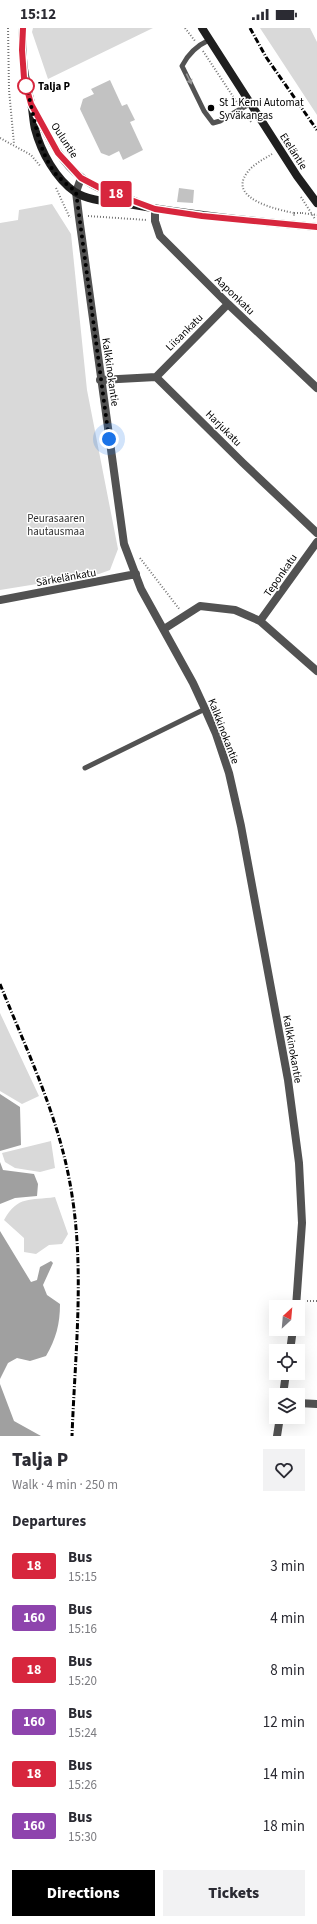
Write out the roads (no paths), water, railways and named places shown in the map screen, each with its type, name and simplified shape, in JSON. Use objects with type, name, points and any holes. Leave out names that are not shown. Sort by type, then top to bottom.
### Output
[{"type":"main road","name":"Ouluntie","points":[[23,28],[22,50],[24,78],[31,104],[35,130],[44,153],[56,173],[76,192],[98,200],[155,209],[317,227]]},
{"type":"main road","name":"Eteläntie","points":[[202,28],[317,204]]},
{"type":"main road","name":"Ouluntie","points":[[31,104],[58,153],[81,178],[104,190],[155,209]]},
{"type":"street","name":"Kalkkinokantie","points":[[81,178],[76,192],[79,218],[100,380],[124,544],[141,589],[164,629],[205,709],[216,734],[229,772],[234,795],[288,1080],[299,1163],[302,1201],[297,1300]]},
{"type":"street","name":"Aaponkatu","points":[[155,209],[154,220],[160,236],[228,304],[317,388]]},
{"type":"street","name":"Liisankatu","points":[[156,377],[228,304]]},
{"type":"street","points":[[100,380],[156,377]]},
{"type":"street","name":"Harjukatu","points":[[156,377],[243,463],[317,533]]},
{"type":"street","name":"Teponkatu","points":[[260,621],[317,542]]},
{"type":"street","name":"Särkelänkatu","points":[[0,600],[136,574]]},
{"type":"street","points":[[164,629],[200,606],[235,610],[260,621],[317,671]]},
{"type":"street","points":[[305,1403],[317,1404]]},
{"type":"street","points":[[277,1436],[279,1424]]},
{"type":"lane","points":[[209,40],[199,45],[187,57],[182,66],[204,111],[212,123],[220,121],[251,104]]},
{"type":"lane","points":[[85,768],[205,709]]},
{"type":"railway","points":[[250,28],[266,57],[317,130]]},
{"type":"railway","points":[[0,984],[50,1110],[66,1162],[71,1189],[75,1220],[78,1281],[77,1343],[72,1436]]},
{"type":"place","name":"Talja P","points":[[26,86]]},
{"type":"place","name":"St 1 Kemi Automat Syväkangas","points":[[211,108]]},
{"type":"park label","name":"Peurasaaren hautausmaa","points":[[56,524]]}]
